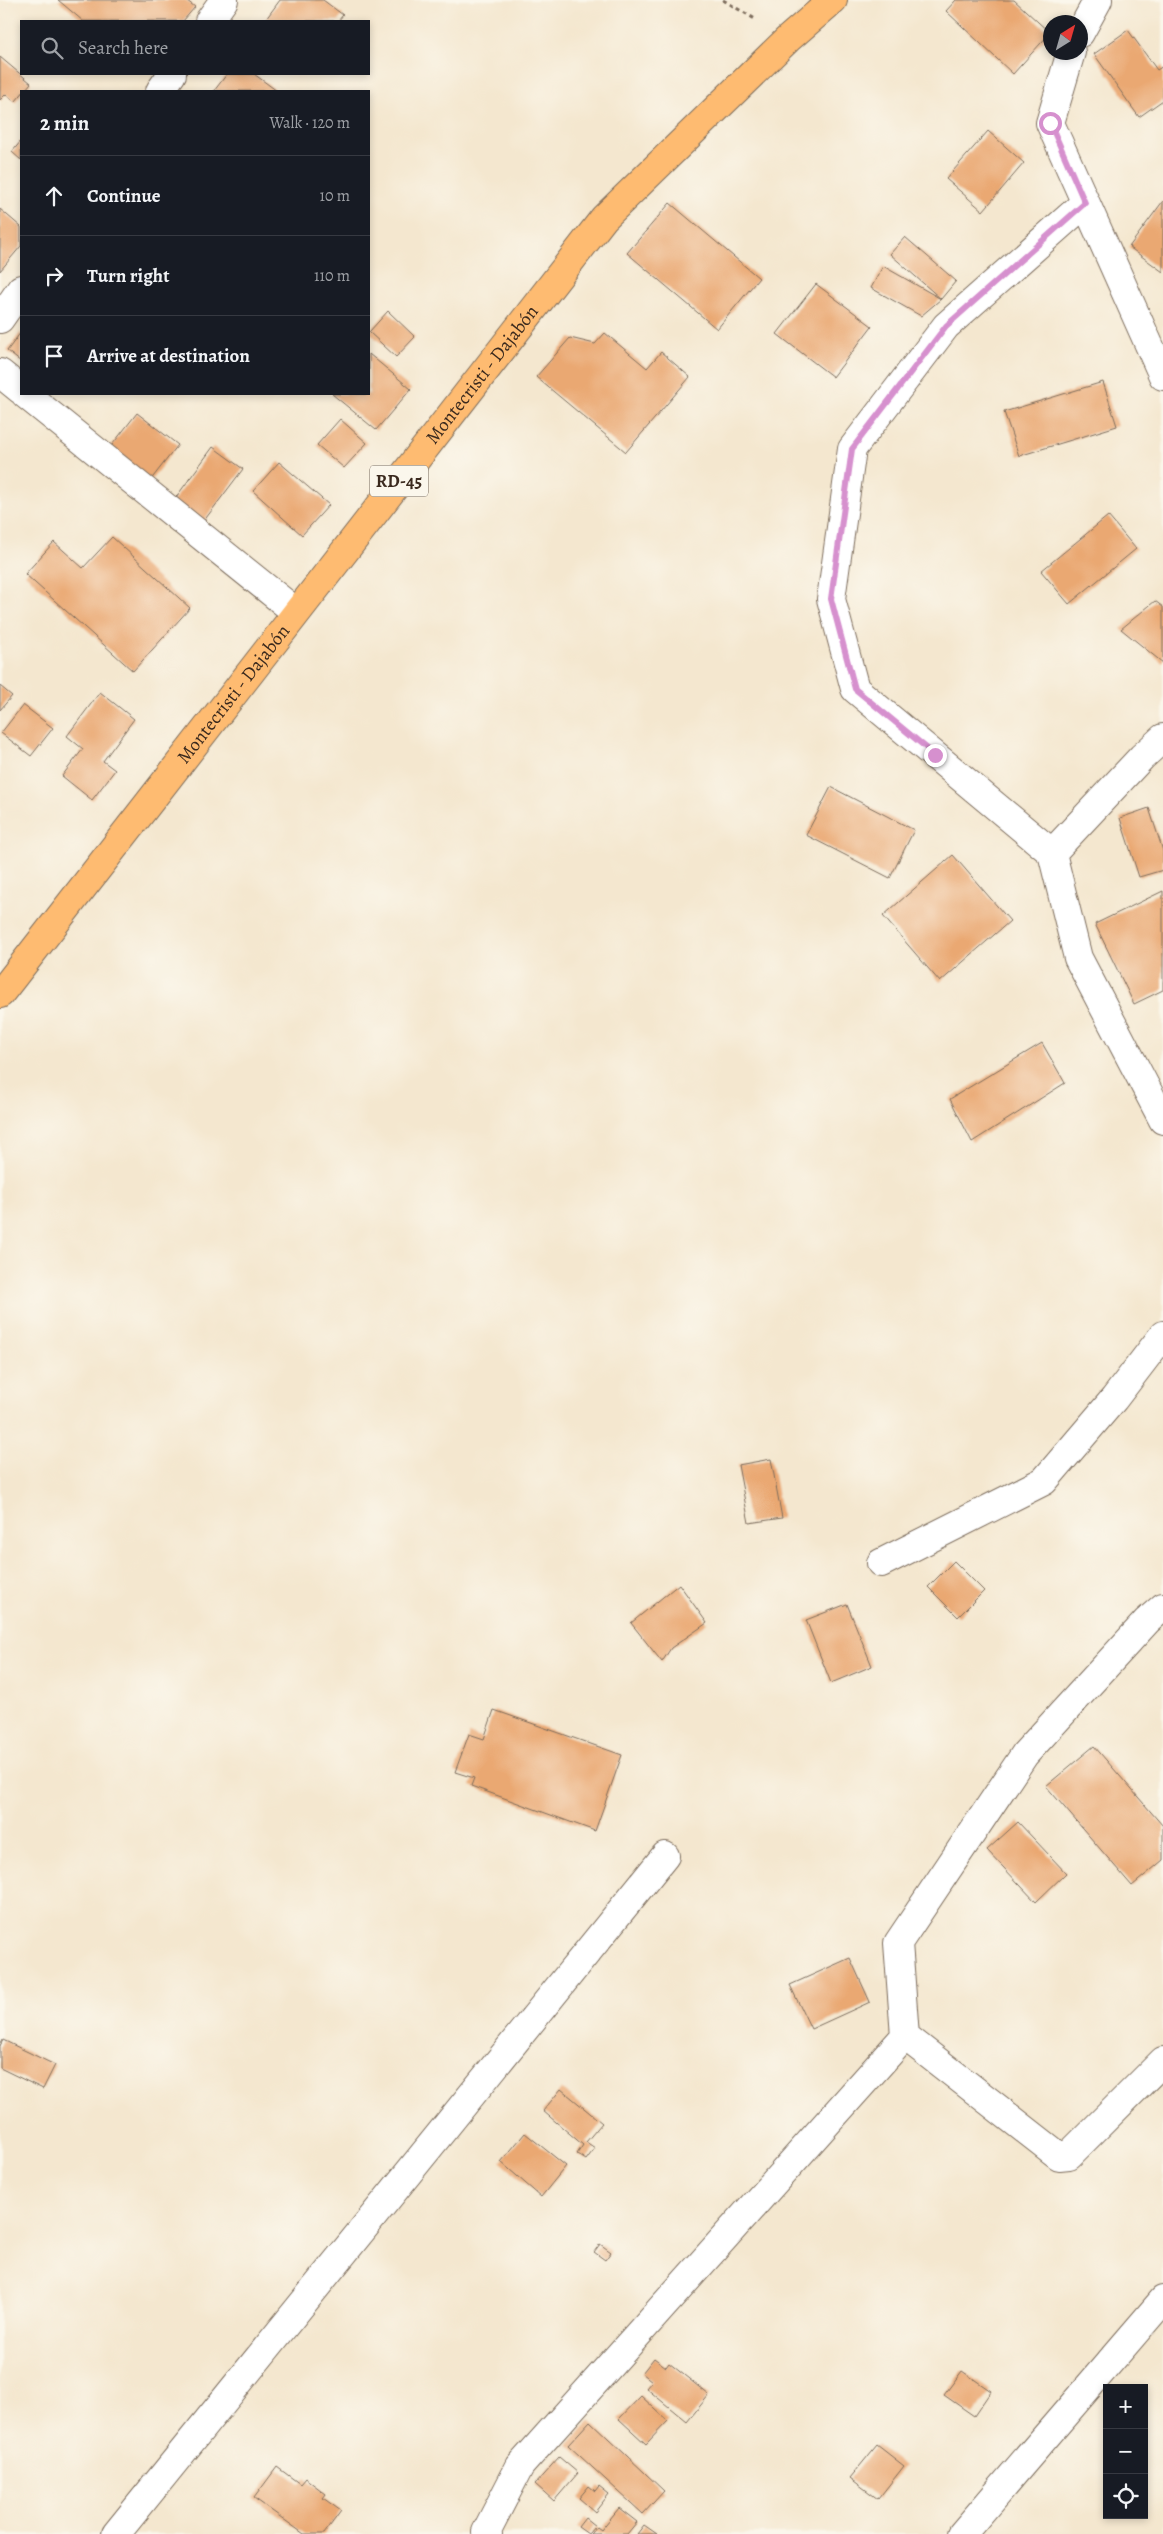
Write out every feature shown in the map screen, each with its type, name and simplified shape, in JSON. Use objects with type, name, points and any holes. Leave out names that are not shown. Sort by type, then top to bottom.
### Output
[{"type":"main road","name":"Montecristi - Dajabón","points":[[0,994],[604,218],[788,39],[833,0]]},
{"type":"street","points":[[210,20],[224,0]]},
{"type":"street","points":[[1088,19],[1098,0]]},
{"type":"street","points":[[1069,60],[1050,123],[1163,376]]},
{"type":"street","points":[[161,90],[171,75]]},
{"type":"street","points":[[1085,203],[946,326],[852,449],[831,599],[855,689],[1052,853],[1078,958],[1163,1120]]},
{"type":"street","points":[[0,319],[20,290]]},
{"type":"street","points":[[0,373],[20,389]]},
{"type":"street","points":[[26,395],[296,612]]},
{"type":"street","points":[[1052,853],[1163,738]]},
{"type":"street","points":[[881,1563],[1044,1481],[1114,1399],[1163,1335]]},
{"type":"street","points":[[488,2534],[486,2532],[520,2466],[904,2036],[898,1943],[1025,1754],[1147,1621],[1163,1608]]},
{"type":"street","points":[[116,2534],[665,1856]]},
{"type":"street","points":[[904,2036],[1059,2156],[1070,2155],[1163,2061]]},
{"type":"street","points":[[962,2534],[1163,2300]]},
{"type":"building","points":[[58,0],[186,0],[195,7],[184,20],[82,20]]},
{"type":"building","points":[[280,0],[323,0],[343,15],[339,20],[266,19]]},
{"type":"building","points":[[956,0],[1014,0],[1043,27],[1043,41],[1013,74],[946,11]]},
{"type":"building","points":[[1128,30],[1157,70],[1163,66],[1163,100],[1139,117],[1094,54]]},
{"type":"building","points":[[0,57],[31,83],[25,90],[20,90],[20,96],[15,102],[6,94],[0,100]]},
{"type":"building","points":[[226,75],[255,75],[276,90],[215,90]]},
{"type":"building","points":[[988,131],[1024,163],[983,211],[946,179]]},
{"type":"building","points":[[20,142],[20,159],[12,152]]},
{"type":"building","points":[[1163,201],[1163,272],[1129,247]]},
{"type":"building","points":[[670,203],[759,278],[717,329],[627,253]]},
{"type":"building","points":[[0,209],[20,226],[20,247],[0,271]]},
{"type":"building","points":[[905,237],[956,281],[941,299],[890,254]]},
{"type":"building","points":[[883,266],[941,299],[921,316],[871,288]]},
{"type":"building","points":[[816,284],[872,326],[833,377],[777,334]]},
{"type":"building","points":[[388,311],[415,337],[396,357],[370,331]]},
{"type":"building","points":[[20,333],[20,361],[7,351]]},
{"type":"building","points":[[605,333],[647,368],[661,352],[690,377],[626,452],[536,377],[570,338],[595,344]]},
{"type":"building","points":[[370,355],[411,389],[376,430],[333,395],[370,395]]},
{"type":"building","points":[[1103,382],[1117,426],[1019,456],[1004,412]]},
{"type":"building","points":[[137,413],[178,445],[146,486],[105,454]]},
{"type":"building","points":[[340,419],[367,443],[344,468],[317,445]]},
{"type":"building","points":[[213,447],[243,469],[200,526],[171,504]]},
{"type":"building","points":[[279,462],[329,505],[302,535],[253,491]]},
{"type":"building","points":[[1108,516],[1136,549],[1069,604],[1041,571]]},
{"type":"building","points":[[112,537],[190,608],[133,671],[25,574],[54,542],[83,568]]},
{"type":"building","points":[[1155,601],[1163,607],[1163,663],[1121,629]]},
{"type":"building","points":[[0,686],[12,696],[0,710]]},
{"type":"building","points":[[100,692],[134,719],[103,761],[115,770],[92,800],[62,776],[83,749],[67,736]]},
{"type":"building","points":[[23,705],[53,728],[31,756],[1,733]]},
{"type":"building","points":[[831,787],[914,830],[890,878],[806,835]]},
{"type":"building","points":[[1149,808],[1163,851],[1163,870],[1139,877],[1120,818]]},
{"type":"building","points":[[953,855],[1010,921],[940,982],[883,916]]},
{"type":"building","points":[[1163,891],[1163,990],[1134,1004],[1095,924]]},
{"type":"building","points":[[1042,1043],[1065,1083],[972,1142],[950,1099]]},
{"type":"building","points":[[771,1459],[782,1518],[749,1523],[738,1465]]},
{"type":"building","points":[[954,1561],[984,1591],[958,1617],[928,1587]]},
{"type":"building","points":[[679,1584],[707,1623],[671,1648],[662,1662],[631,1623]]},
{"type":"building","points":[[847,1604],[872,1666],[831,1683],[806,1620]]},
{"type":"building","points":[[494,1710],[622,1755],[595,1831],[471,1786],[474,1778],[455,1772],[469,1734],[484,1739]]},
{"type":"building","points":[[1094,1746],[1163,1826],[1163,1860],[1132,1886],[1046,1786]]},
{"type":"building","points":[[1018,1822],[1066,1873],[1036,1902],[987,1850]]},
{"type":"building","points":[[850,1958],[870,2002],[811,2029],[790,1985]]},
{"type":"building","points":[[3,2040],[55,2065],[43,2089],[0,2068],[0,2046]]},
{"type":"building","points":[[561,2089],[602,2123],[586,2142],[595,2148],[586,2160],[577,2154],[583,2145],[543,2111]]},
{"type":"building","points":[[525,2133],[566,2166],[541,2197],[501,2162]]},
{"type":"building","points":[[600,2244],[611,2252],[605,2260],[594,2252]]},
{"type":"building","points":[[654,2358],[666,2367],[669,2363],[709,2395],[687,2422],[646,2388],[652,2381],[642,2373]]},
{"type":"building","points":[[962,2371],[991,2391],[974,2416],[944,2395]]},
{"type":"building","points":[[641,2396],[668,2421],[646,2444],[619,2419]]},
{"type":"building","points":[[590,2421],[664,2491],[643,2514],[568,2445]]},
{"type":"building","points":[[877,2445],[904,2466],[878,2499],[850,2478]]},
{"type":"building","points":[[559,2457],[578,2473],[554,2501],[535,2484]]},
{"type":"building","points":[[277,2467],[300,2484],[305,2478],[326,2494],[323,2498],[341,2511],[324,2534],[304,2534],[254,2498]]},
{"type":"building","points":[[589,2486],[595,2491],[599,2486],[609,2494],[595,2512],[579,2498]]},
{"type":"building","points":[[619,2508],[637,2522],[627,2534],[591,2534],[597,2527],[601,2530]]},
{"type":"building","points":[[585,2518],[595,2526],[588,2534],[578,2527]]},
{"type":"building","points":[[644,2525],[657,2534],[637,2534]]},
{"type":"route","points":[[935,755],[855,689],[831,599],[852,449],[946,326],[1085,203],[1050,123]]}]
